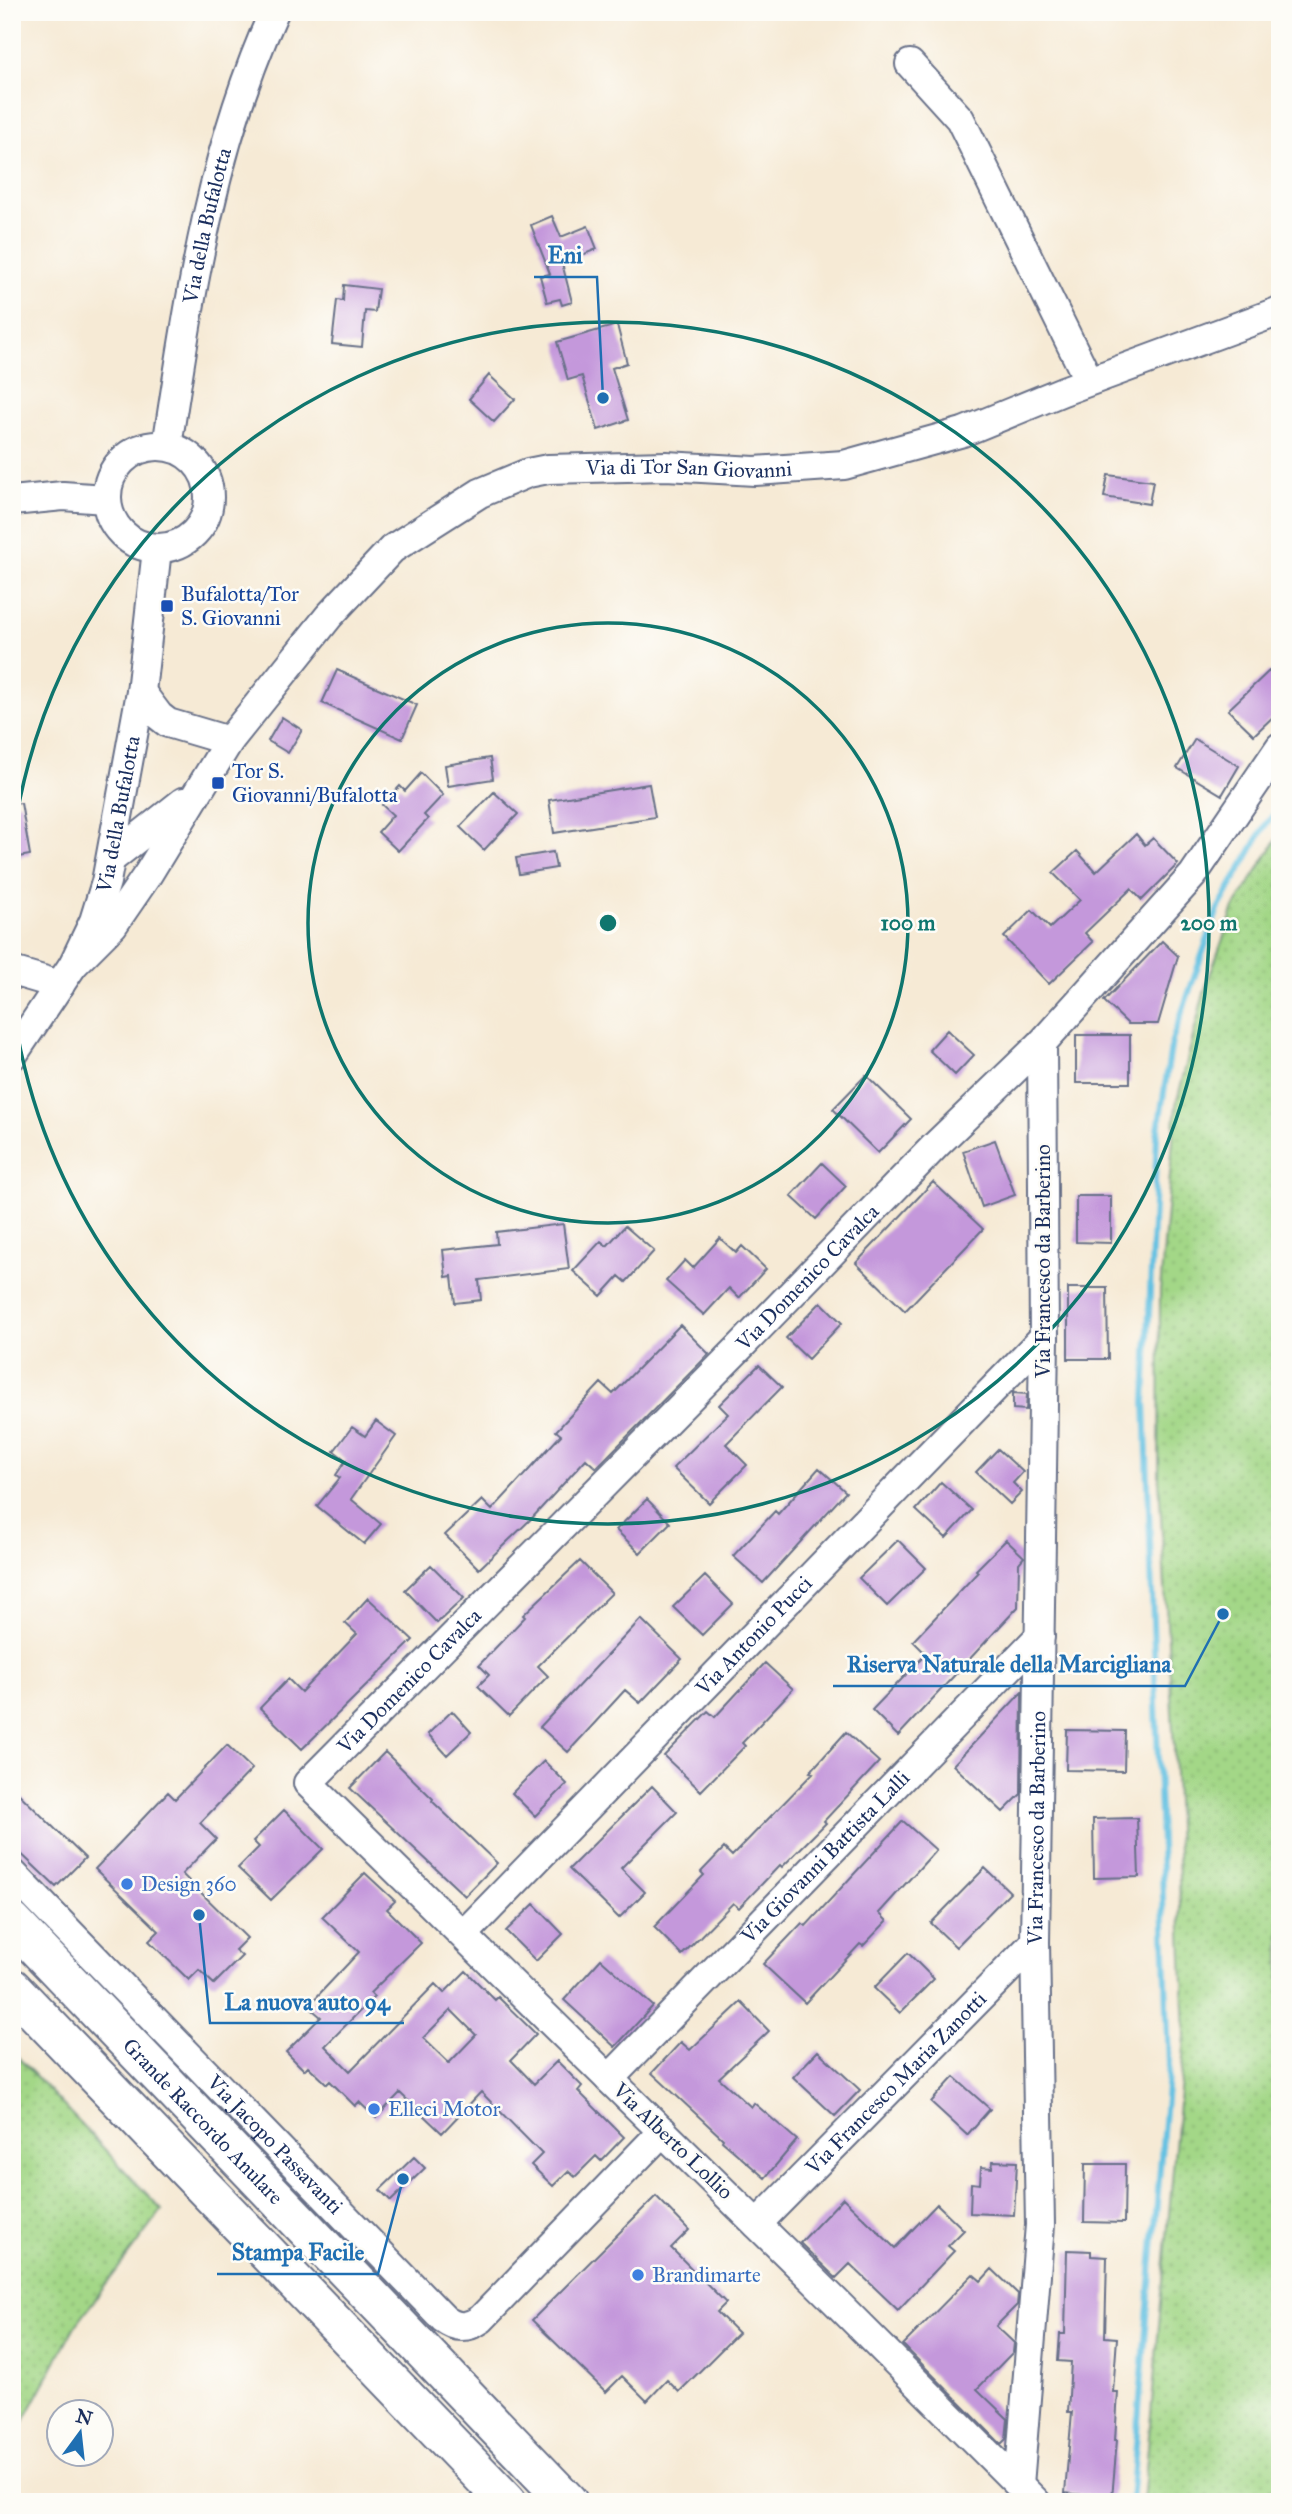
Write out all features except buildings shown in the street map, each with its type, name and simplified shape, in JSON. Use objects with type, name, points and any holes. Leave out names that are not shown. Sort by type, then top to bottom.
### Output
[{"type":"highway","name":"Grande Raccordo Anulare","points":[[12,1922],[568,2502]]},
{"type":"highway","points":[[12,1988],[507,2502]]},
{"type":"street","name":"Via della Bufalotta","points":[[167,446],[193,280],[217,172],[233,116],[274,12]]},
{"type":"street","points":[[910,64],[960,119],[1089,381]]},
{"type":"street","name":"Via di Tor San Giovanni","points":[[203,783],[229,741],[329,616],[391,549],[480,493],[528,472],[548,469],[666,466],[755,471],[844,465],[963,432],[1089,381],[1280,311]]},
{"type":"street","points":[[152,445],[167,446],[184,452],[195,461],[208,483],[209,500],[207,513],[188,538],[172,546],[157,549],[126,537],[114,524],[107,510],[106,499],[111,474],[121,460],[135,450],[152,445]]},
{"type":"street","points":[[12,501],[63,496],[106,499]]},
{"type":"street","name":"Via della Bufalotta","points":[[12,1056],[67,975],[94,921],[111,859],[141,692],[157,549]]},
{"type":"street","points":[[141,692],[159,716],[168,723],[229,741]]},
{"type":"street","name":"Via Domenico Cavalca","points":[[308,1783],[936,1145],[1042,1043],[1193,875],[1280,747]]},
{"type":"street","points":[[111,859],[171,814],[203,783]]},
{"type":"street","points":[[12,971],[67,975],[113,925],[148,874],[203,783]]},
{"type":"street","name":"Via Francesco da Barberino","points":[[1027,2494],[1040,2225],[1035,1942],[1044,1337],[1042,1043]]},
{"type":"street","name":"Via Antonio Pucci","points":[[464,1934],[1044,1337]]},
{"type":"street","name":"Via Giovanni Battista Lalli","points":[[609,2079],[1040,1636]]},
{"type":"street","name":"Via Alberto Lollio","points":[[308,1783],[464,1934],[1027,2494]]},
{"type":"street","name":"Via Jacopo Passavanti","points":[[12,1873],[453,2326],[468,2326],[481,2319],[663,2131]]},
{"type":"street","name":"Via Francesco Maria Zanotti","points":[[757,2224],[1035,1942]]},
{"type":"green space","points":[[1280,834],[1280,2502],[1143,2502],[1185,2036],[1174,1748],[1159,1480],[1160,1291],[1176,1105],[1204,992],[1234,908]]},
{"type":"green space","points":[[12,2051],[162,2210],[75,2326],[12,2443]]},
{"type":"waterway","points":[[1131,2502],[1169,2064],[1145,1402],[1157,1137],[1172,1041],[1218,909],[1266,824],[1280,807]]},
{"type":"place","name":"Eni","points":[[603,398]]},
{"type":"place","name":"Bufalotta/Tor S. Giovanni","points":[[167,606]]},
{"type":"place","name":"Tor S. Giovanni/Bufalotta","points":[[218,783]]},
{"type":"place","name":"Riserva Naturale della Marcigliana","points":[[1223,1614]]},
{"type":"place","name":"Design 360","points":[[127,1884]]},
{"type":"place","name":"La nuova auto 94","points":[[199,1915]]},
{"type":"place","name":"Elleci Motor","points":[[374,2109]]},
{"type":"place","name":"Stampa Facile","points":[[403,2179]]},
{"type":"place","name":"Brandimarte","points":[[638,2275]]}]
